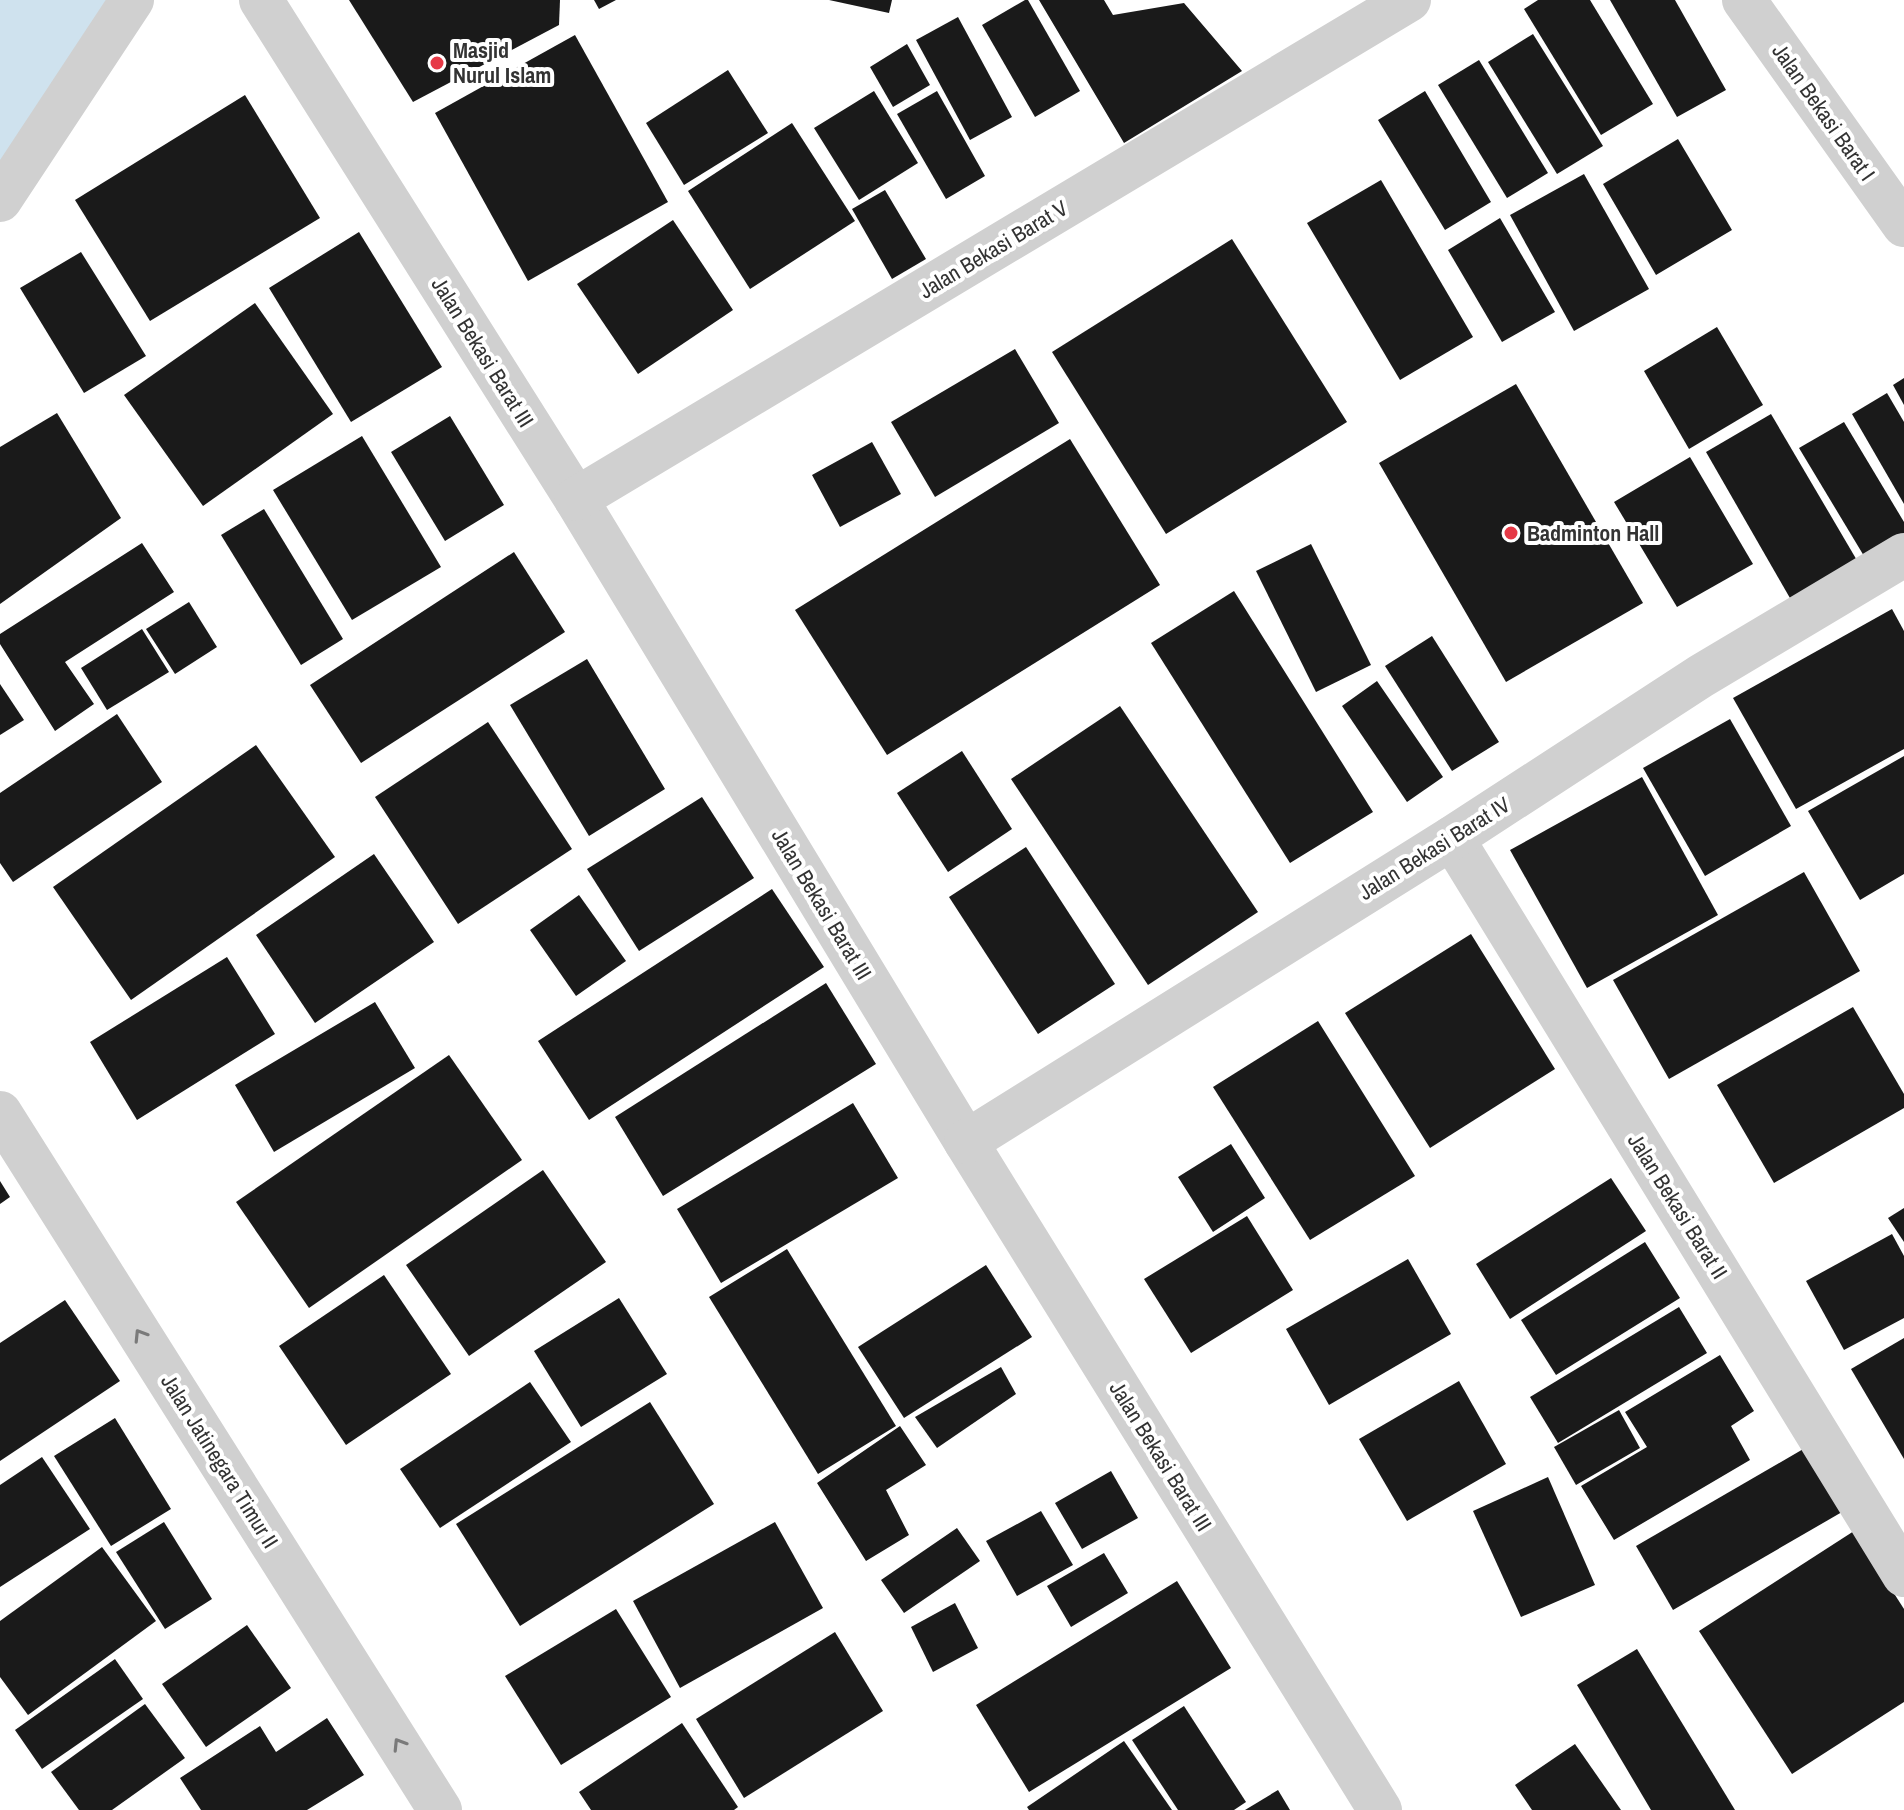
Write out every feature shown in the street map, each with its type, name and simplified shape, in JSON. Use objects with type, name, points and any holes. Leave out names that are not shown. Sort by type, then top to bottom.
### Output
[{"type":"street","points":[[0,200],[132,0]]},
{"type":"street","name":"Jalan Bekasi Barat III","points":[[261,0],[576,499],[966,1142],[1380,1810]]},
{"type":"street","name":"Jalan Bekasi Barat V","points":[[576,499],[1409,0]]},
{"type":"street","name":"Jalan Bekasi Barat I","points":[[1744,0],[1904,225]]},
{"type":"street","name":"Jalan Bekasi Barat IV","points":[[966,1142],[1452,838],[1701,676],[1904,555]]},
{"type":"street","name":"Jalan Bekasi Barat II","points":[[1452,838],[1904,1575]]},
{"type":"street","name":"Jalan Jatinegara Timur II","points":[[0,1113],[440,1810]]},
{"type":"building","name":"Masjid Nurul Islam","points":[[349,0],[560,0],[559,25],[413,102]]},
{"type":"building","points":[[594,0],[616,0],[599,9]]},
{"type":"building","points":[[829,0],[892,0],[889,13]]},
{"type":"building","points":[[1028,0],[1080,91],[1035,117],[982,25]]},
{"type":"building","points":[[1039,0],[1104,0],[1113,15],[1184,3],[1242,71],[1124,143]]},
{"type":"building","points":[[1538,0],[1590,0],[1653,104],[1601,135],[1524,9]]},
{"type":"building","points":[[1610,0],[1675,0],[1726,90],[1677,117]]},
{"type":"building","points":[[958,17],[1012,117],[970,140],[916,40]]},
{"type":"building","points":[[1533,34],[1603,146],[1557,174],[1488,62]]},
{"type":"building","points":[[575,35],[668,202],[528,281],[435,113]]},
{"type":"building","points":[[907,44],[930,85],[893,107],[870,67]]},
{"type":"building","points":[[1479,60],[1548,173],[1507,198],[1438,85]]},
{"type":"building","points":[[728,70],[768,133],[684,185],[646,123]]},
{"type":"building","points":[[874,91],[918,163],[859,200],[814,128]]},
{"type":"building","points":[[937,91],[985,176],[946,199],[897,114]]},
{"type":"building","points":[[1425,91],[1491,202],[1445,230],[1378,120]]},
{"type":"building","points":[[245,95],[320,218],[150,321],[75,200]]},
{"type":"building","points":[[792,123],[855,221],[750,289],[688,191]]},
{"type":"building","points":[[1678,139],[1732,230],[1656,275],[1603,184]]},
{"type":"building","points":[[1584,174],[1649,289],[1574,331],[1510,215]]},
{"type":"building","points":[[1381,180],[1473,337],[1400,380],[1307,223]]},
{"type":"building","points":[[885,190],[926,259],[892,279],[852,209]]},
{"type":"building","points":[[1500,218],[1555,312],[1502,342],[1448,250]]},
{"type":"building","points":[[673,220],[733,310],[638,374],[577,284]]},
{"type":"building","points":[[359,232],[442,367],[351,422],[269,288]]},
{"type":"building","points":[[1232,239],[1347,422],[1166,534],[1052,352]]},
{"type":"building","points":[[81,252],[146,356],[84,393],[20,288]]},
{"type":"building","points":[[255,303],[333,414],[203,506],[124,395]]},
{"type":"building","points":[[1717,327],[1763,405],[1689,449],[1644,371]]},
{"type":"building","points":[[1015,349],[1059,423],[935,497],[891,422]]},
{"type":"building","points":[[1904,378],[1904,405],[1893,385]]},
{"type":"building","name":"Badminton Hall","points":[[1516,384],[1643,603],[1506,682],[1379,463]]},
{"type":"building","points":[[1887,393],[1904,422],[1904,504],[1852,414]]},
{"type":"building","points":[[57,413],[121,518],[0,604],[0,447]]},
{"type":"building","points":[[1771,414],[1865,574],[1798,612],[1706,452]]},
{"type":"building","points":[[450,416],[504,505],[445,541],[391,452]]},
{"type":"building","points":[[1844,422],[1904,522],[1904,545],[1870,566],[1799,448]]},
{"type":"building","points":[[362,436],[441,567],[352,620],[273,490]]},
{"type":"building","points":[[1070,439],[1160,585],[887,755],[795,610]]},
{"type":"building","points":[[872,442],[901,494],[840,527],[812,475]]},
{"type":"building","points":[[1690,457],[1753,564],[1677,607],[1614,502]]},
{"type":"building","points":[[264,509],[343,639],[301,665],[221,535]]},
{"type":"building","points":[[142,543],[174,592],[65,662],[94,704],[55,731],[0,644],[0,634]]},
{"type":"building","points":[[1311,544],[1371,665],[1316,692],[1256,571]]},
{"type":"building","points":[[514,552],[565,632],[361,763],[310,685]]},
{"type":"building","points":[[1234,591],[1373,812],[1290,863],[1151,643]]},
{"type":"building","points":[[189,602],[217,647],[175,674],[146,629]]},
{"type":"building","points":[[1892,609],[1904,631],[1904,749],[1796,809],[1733,698]]},
{"type":"building","points":[[142,629],[169,672],[107,710],[81,668]]},
{"type":"building","points":[[1432,636],[1499,742],[1452,771],[1385,666]]},
{"type":"building","points":[[587,659],[665,789],[589,836],[510,705]]},
{"type":"building","points":[[1377,681],[1443,777],[1407,802],[1342,706]]},
{"type":"building","points":[[0,684],[24,720],[0,735]]},
{"type":"building","points":[[1120,706],[1258,912],[1148,985],[1011,779]]},
{"type":"building","points":[[117,714],[162,782],[13,882],[0,863],[0,793]]},
{"type":"building","points":[[1730,719],[1791,826],[1705,876],[1643,768]]},
{"type":"building","points":[[488,722],[572,849],[458,924],[375,797]]},
{"type":"building","points":[[256,745],[335,857],[131,1000],[53,887]]},
{"type":"building","points":[[962,751],[1012,829],[948,872],[897,793]]},
{"type":"building","points":[[1904,756],[1904,874],[1860,900],[1808,811]]},
{"type":"building","points":[[1642,777],[1718,915],[1587,988],[1510,850]]},
{"type":"building","points":[[702,797],[754,878],[639,951],[587,869]]},
{"type":"building","points":[[1026,847],[1115,984],[1038,1034],[949,897]]},
{"type":"building","points":[[374,854],[434,942],[315,1023],[256,935]]},
{"type":"building","points":[[1804,872],[1860,971],[1669,1079],[1613,980]]},
{"type":"building","points":[[772,889],[824,967],[589,1120],[538,1041]]},
{"type":"building","points":[[579,895],[626,961],[576,996],[530,930]]},
{"type":"building","points":[[1471,934],[1555,1069],[1430,1148],[1345,1013]]},
{"type":"building","points":[[227,957],[275,1034],[137,1120],[90,1042]]},
{"type":"building","points":[[826,983],[876,1064],[663,1196],[615,1117]]},
{"type":"building","points":[[375,1002],[415,1068],[274,1152],[235,1085]]},
{"type":"building","points":[[1853,1007],[1904,1094],[1904,1108],[1774,1183],[1717,1085]]},
{"type":"building","points":[[1318,1021],[1415,1176],[1310,1240],[1213,1087]]},
{"type":"building","points":[[449,1055],[522,1160],[309,1308],[236,1202]]},
{"type":"building","points":[[853,1103],[898,1178],[721,1283],[677,1209]]},
{"type":"building","points":[[1231,1144],[1265,1198],[1213,1232],[1178,1177]]},
{"type":"building","points":[[543,1170],[606,1262],[469,1356],[406,1265]]},
{"type":"building","points":[[1611,1178],[1646,1231],[1510,1319],[1476,1264]]},
{"type":"building","points":[[0,1181],[10,1197],[0,1204]]},
{"type":"building","points":[[1904,1208],[1904,1242],[1888,1218]]},
{"type":"building","points":[[1247,1216],[1293,1290],[1191,1353],[1144,1279]]},
{"type":"building","points":[[1892,1234],[1904,1256],[1904,1318],[1844,1350],[1806,1281]]},
{"type":"building","points":[[1645,1242],[1680,1298],[1556,1375],[1521,1320]]},
{"type":"building","points":[[787,1249],[896,1426],[818,1474],[709,1297]]},
{"type":"building","points":[[1408,1259],[1451,1334],[1329,1405],[1286,1329]]},
{"type":"building","points":[[986,1265],[1032,1337],[904,1418],[858,1347]]},
{"type":"building","points":[[384,1275],[451,1374],[346,1445],[279,1346]]},
{"type":"building","points":[[619,1298],[667,1374],[581,1427],[534,1351]]},
{"type":"building","points":[[65,1300],[120,1381],[0,1461],[0,1343]]},
{"type":"building","points":[[1679,1307],[1707,1353],[1558,1443],[1530,1397]]},
{"type":"building","points":[[1904,1338],[1904,1459],[1851,1369]]},
{"type":"building","points":[[1720,1355],[1754,1411],[1731,1426],[1750,1460],[1614,1540],[1581,1486],[1647,1447],[1625,1412]]},
{"type":"building","points":[[1001,1367],[1016,1394],[937,1448],[915,1417]]},
{"type":"building","points":[[1459,1381],[1506,1464],[1407,1521],[1359,1439]]},
{"type":"building","points":[[530,1382],[571,1442],[440,1528],[400,1469]]},
{"type":"building","points":[[650,1402],[714,1504],[520,1626],[456,1524]]},
{"type":"building","points":[[1619,1410],[1640,1448],[1576,1485],[1554,1447]]},
{"type":"building","points":[[115,1418],[171,1509],[111,1546],[54,1456]]},
{"type":"building","points":[[900,1426],[926,1465],[886,1490],[909,1535],[866,1561],[817,1483]]},
{"type":"building","points":[[1805,1448],[1842,1512],[1673,1610],[1636,1546]]},
{"type":"building","points":[[42,1457],[90,1529],[0,1587],[0,1485]]},
{"type":"building","points":[[1111,1471],[1138,1518],[1082,1549],[1055,1503]]},
{"type":"building","points":[[1548,1477],[1595,1585],[1521,1617],[1473,1511]]},
{"type":"building","points":[[1041,1511],[1073,1565],[1017,1596],[986,1541]]},
{"type":"building","points":[[164,1522],[212,1599],[165,1629],[116,1552]]},
{"type":"building","points":[[775,1522],[823,1608],[680,1688],[633,1601]]},
{"type":"building","points":[[957,1528],[980,1561],[904,1613],[881,1580]]},
{"type":"building","points":[[1854,1531],[1904,1609],[1904,1702],[1792,1774],[1699,1631]]},
{"type":"building","points":[[102,1547],[156,1621],[28,1715],[0,1677],[0,1621]]},
{"type":"building","points":[[1104,1553],[1128,1593],[1071,1627],[1047,1586]]},
{"type":"building","points":[[1177,1581],[1231,1668],[1029,1792],[976,1705]]},
{"type":"building","points":[[955,1603],[978,1648],[933,1672],[911,1627]]},
{"type":"building","points":[[616,1609],[671,1697],[561,1765],[505,1676]]},
{"type":"building","points":[[247,1625],[291,1688],[206,1747],[162,1684]]},
{"type":"building","points":[[835,1632],[883,1711],[744,1798],[696,1719]]},
{"type":"building","points":[[1637,1649],[1735,1810],[1651,1810],[1577,1685]]},
{"type":"building","points":[[115,1659],[143,1699],[42,1769],[15,1730]]},
{"type":"building","points":[[145,1704],[185,1758],[112,1810],[79,1810],[51,1772]]},
{"type":"building","points":[[1184,1706],[1246,1802],[1234,1810],[1178,1810],[1132,1740]]},
{"type":"building","points":[[327,1718],[364,1775],[307,1810],[201,1810],[180,1778],[260,1726],[276,1752]]},
{"type":"building","points":[[682,1723],[738,1807],[734,1810],[591,1810],[579,1792]]},
{"type":"building","points":[[1124,1741],[1172,1810],[1029,1810],[1027,1807]]},
{"type":"building","points":[[1575,1744],[1621,1810],[1532,1810],[1515,1785]]},
{"type":"building","points":[[1278,1790],[1290,1810],[1245,1810]]},
{"type":"waterway","points":[[0,102],[65,0]]},
{"type":"place","name":"Masjid Nurul Islam","points":[[437,63]]},
{"type":"place","name":"Badminton Hall","points":[[1511,533]]}]
